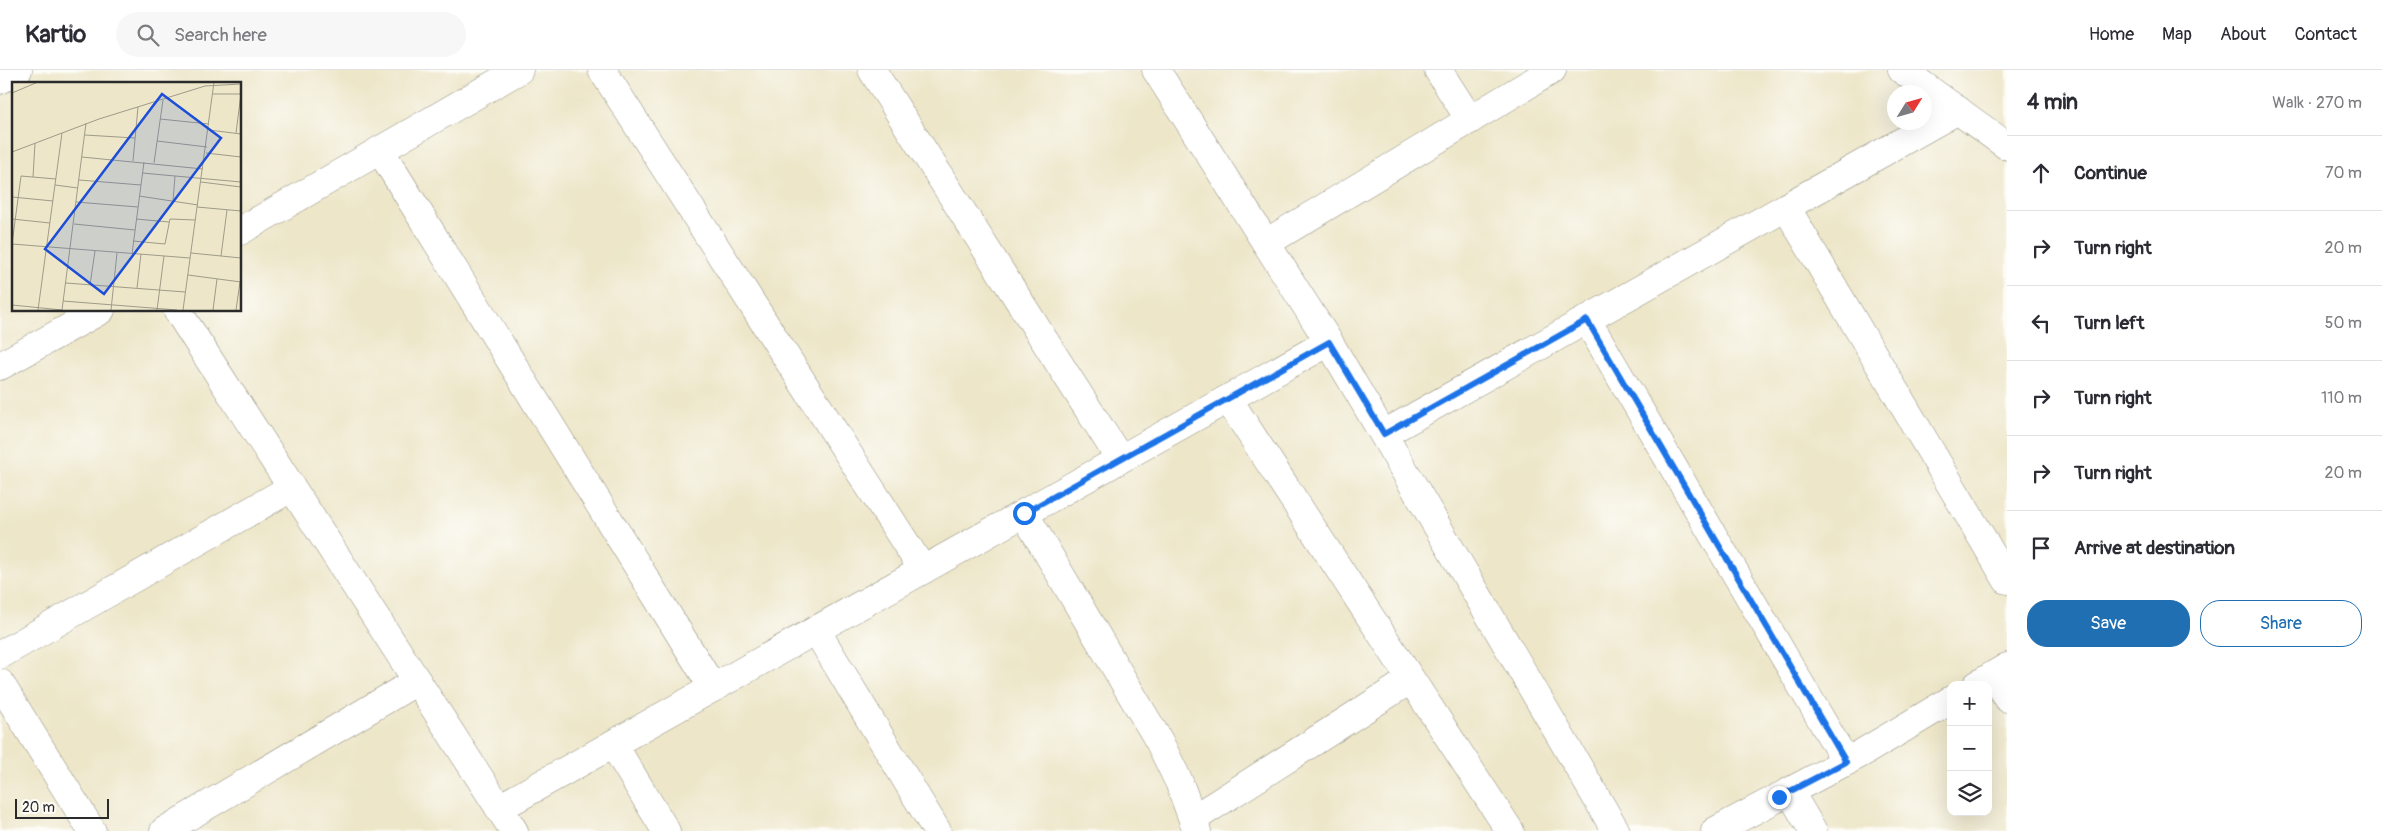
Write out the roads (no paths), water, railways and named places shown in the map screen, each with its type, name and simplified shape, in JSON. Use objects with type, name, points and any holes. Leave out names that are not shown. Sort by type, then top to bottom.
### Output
[{"type":"street","points":[[0,80],[20,70],[29,82]]},
{"type":"street","points":[[241,230],[519,70]]},
{"type":"street","points":[[602,70],[923,570]]},
{"type":"street","points":[[872,70],[1120,459]]},
{"type":"street","points":[[1156,70],[1329,342],[1616,831]]},
{"type":"street","points":[[1438,70],[1470,120]]},
{"type":"street","points":[[1266,243],[1552,70]]},
{"type":"street","points":[[1902,70],[2007,146]]},
{"type":"street","points":[[1384,434],[1958,110]]},
{"type":"street","points":[[380,150],[712,688]]},
{"type":"street","points":[[1786,207],[2007,580]]},
{"type":"street","points":[[0,366],[99,311]]},
{"type":"street","points":[[178,311],[514,831]]},
{"type":"street","points":[[1587,320],[1846,762]]},
{"type":"street","points":[[499,808],[1329,342]]},
{"type":"street","points":[[1228,399],[1510,831]]},
{"type":"street","points":[[0,655],[292,488]]},
{"type":"street","points":[[1024,513],[1159,741],[1179,782],[1195,825],[1410,680]]},
{"type":"street","points":[[816,630],[937,831]]},
{"type":"street","points":[[164,831],[417,681]]},
{"type":"street","points":[[0,683],[92,831]]},
{"type":"street","points":[[1715,831],[1846,762],[1947,702]]},
{"type":"street","points":[[613,744],[666,831]]},
{"type":"street","points":[[1790,792],[1813,831]]}]
